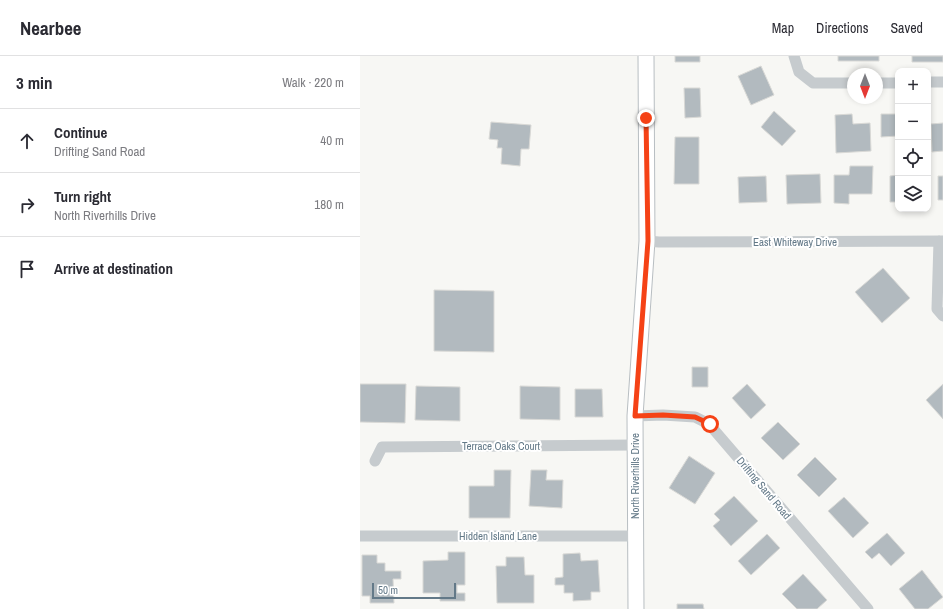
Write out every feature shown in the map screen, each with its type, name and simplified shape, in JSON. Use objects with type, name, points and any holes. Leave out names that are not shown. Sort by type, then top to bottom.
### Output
[{"type":"street","name":"North Riverhills Drive","points":[[636,609],[635,416],[648,241],[646,56]]},
{"type":"street","points":[[794,56],[799,72],[814,83],[847,83]]},
{"type":"street","points":[[931,82],[943,82]]},
{"type":"street","points":[[883,83],[895,83]]},
{"type":"street","name":"East Whiteway Drive","points":[[648,241],[941,241]]},
{"type":"street","points":[[941,241],[937,309],[943,316]]},
{"type":"street","name":"Drifting Sand Road","points":[[635,416],[663,415],[695,417],[710,424],[864,605]]},
{"type":"street","name":"Terrace Oaks Court","points":[[375,461],[382,447],[635,445]]},
{"type":"street","name":"Hidden Island Lane","points":[[360,536],[636,536]]},
{"type":"street","points":[[851,609],[864,605]]},
{"type":"building","points":[[675,56],[700,56],[700,62],[675,62]]},
{"type":"building","points":[[838,56],[879,56],[879,61],[838,61]]},
{"type":"building","points":[[912,56],[943,56],[943,62],[912,62]]},
{"type":"building","points":[[761,66],[774,95],[751,105],[738,76]]},
{"type":"building","points":[[684,88],[700,88],[701,117],[685,118]]},
{"type":"building","points":[[774,111],[796,131],[782,146],[761,127]]},
{"type":"building","points":[[852,114],[853,124],[870,123],[871,151],[836,153],[835,115]]},
{"type":"building","points":[[881,114],[895,114],[895,136],[881,137]]},
{"type":"building","points":[[491,122],[531,125],[529,149],[521,149],[520,166],[501,164],[502,148],[497,148],[498,140],[489,139]]},
{"type":"building","points":[[943,123],[943,151],[932,152],[931,124]]},
{"type":"building","points":[[675,137],[699,137],[699,184],[674,184]]},
{"type":"building","points":[[850,166],[873,166],[872,194],[849,194],[849,204],[834,203],[834,175],[849,175]]},
{"type":"building","points":[[820,174],[821,203],[787,204],[786,175]]},
{"type":"building","points":[[895,175],[895,202],[890,202],[890,176]]},
{"type":"building","points":[[766,176],[767,202],[739,203],[738,177]]},
{"type":"building","points":[[938,176],[943,176],[943,200],[938,200]]},
{"type":"building","points":[[883,268],[910,298],[882,323],[855,292]]},
{"type":"building","points":[[434,290],[494,291],[494,352],[434,351]]},
{"type":"building","points":[[692,367],[708,367],[708,387],[692,387]]},
{"type":"building","points":[[360,384],[406,384],[405,423],[360,422]]},
{"type":"building","points":[[747,384],[766,405],[751,419],[732,398]]},
{"type":"building","points":[[943,384],[943,419],[926,400]]},
{"type":"building","points":[[416,386],[460,387],[460,421],[415,420]]},
{"type":"building","points":[[520,386],[560,387],[560,420],[520,419]]},
{"type":"building","points":[[575,389],[602,389],[603,417],[575,417]]},
{"type":"building","points":[[778,422],[800,444],[783,460],[761,438]]},
{"type":"building","points":[[689,456],[715,473],[695,504],[669,488]]},
{"type":"building","points":[[815,457],[837,479],[819,497],[797,475]]},
{"type":"building","points":[[494,470],[511,470],[510,518],[469,518],[469,486],[494,486]]},
{"type":"building","points":[[531,470],[547,470],[546,480],[563,480],[562,508],[529,506]]},
{"type":"building","points":[[734,496],[758,521],[731,546],[713,526],[720,520],[714,514]]},
{"type":"building","points":[[844,497],[869,523],[853,538],[828,511]]},
{"type":"building","points":[[887,533],[905,553],[891,566],[879,553],[872,559],[865,552]]},
{"type":"building","points":[[767,534],[780,548],[751,575],[738,561]]},
{"type":"building","points":[[448,552],[465,552],[465,585],[457,585],[457,593],[465,593],[465,601],[440,601],[440,593],[423,593],[423,561],[448,560]]},
{"type":"building","points":[[580,553],[581,561],[598,560],[600,592],[591,592],[591,600],[573,601],[573,593],[564,593],[564,585],[555,585],[555,578],[563,577],[563,554]]},
{"type":"building","points":[[362,555],[377,555],[377,563],[385,563],[385,571],[401,571],[401,579],[393,579],[394,603],[370,603],[370,596],[362,596]]},
{"type":"building","points":[[506,557],[524,557],[525,575],[534,575],[534,603],[497,603],[496,566],[506,566]]},
{"type":"building","points":[[922,570],[943,597],[928,609],[915,609],[899,589]]},
{"type":"building","points":[[803,574],[827,600],[817,609],[797,609],[782,594]]},
{"type":"building","points":[[677,604],[703,604],[704,609],[677,609]]},
{"type":"route","points":[[646,118],[648,241],[635,416],[663,415],[695,417],[710,424]]}]
